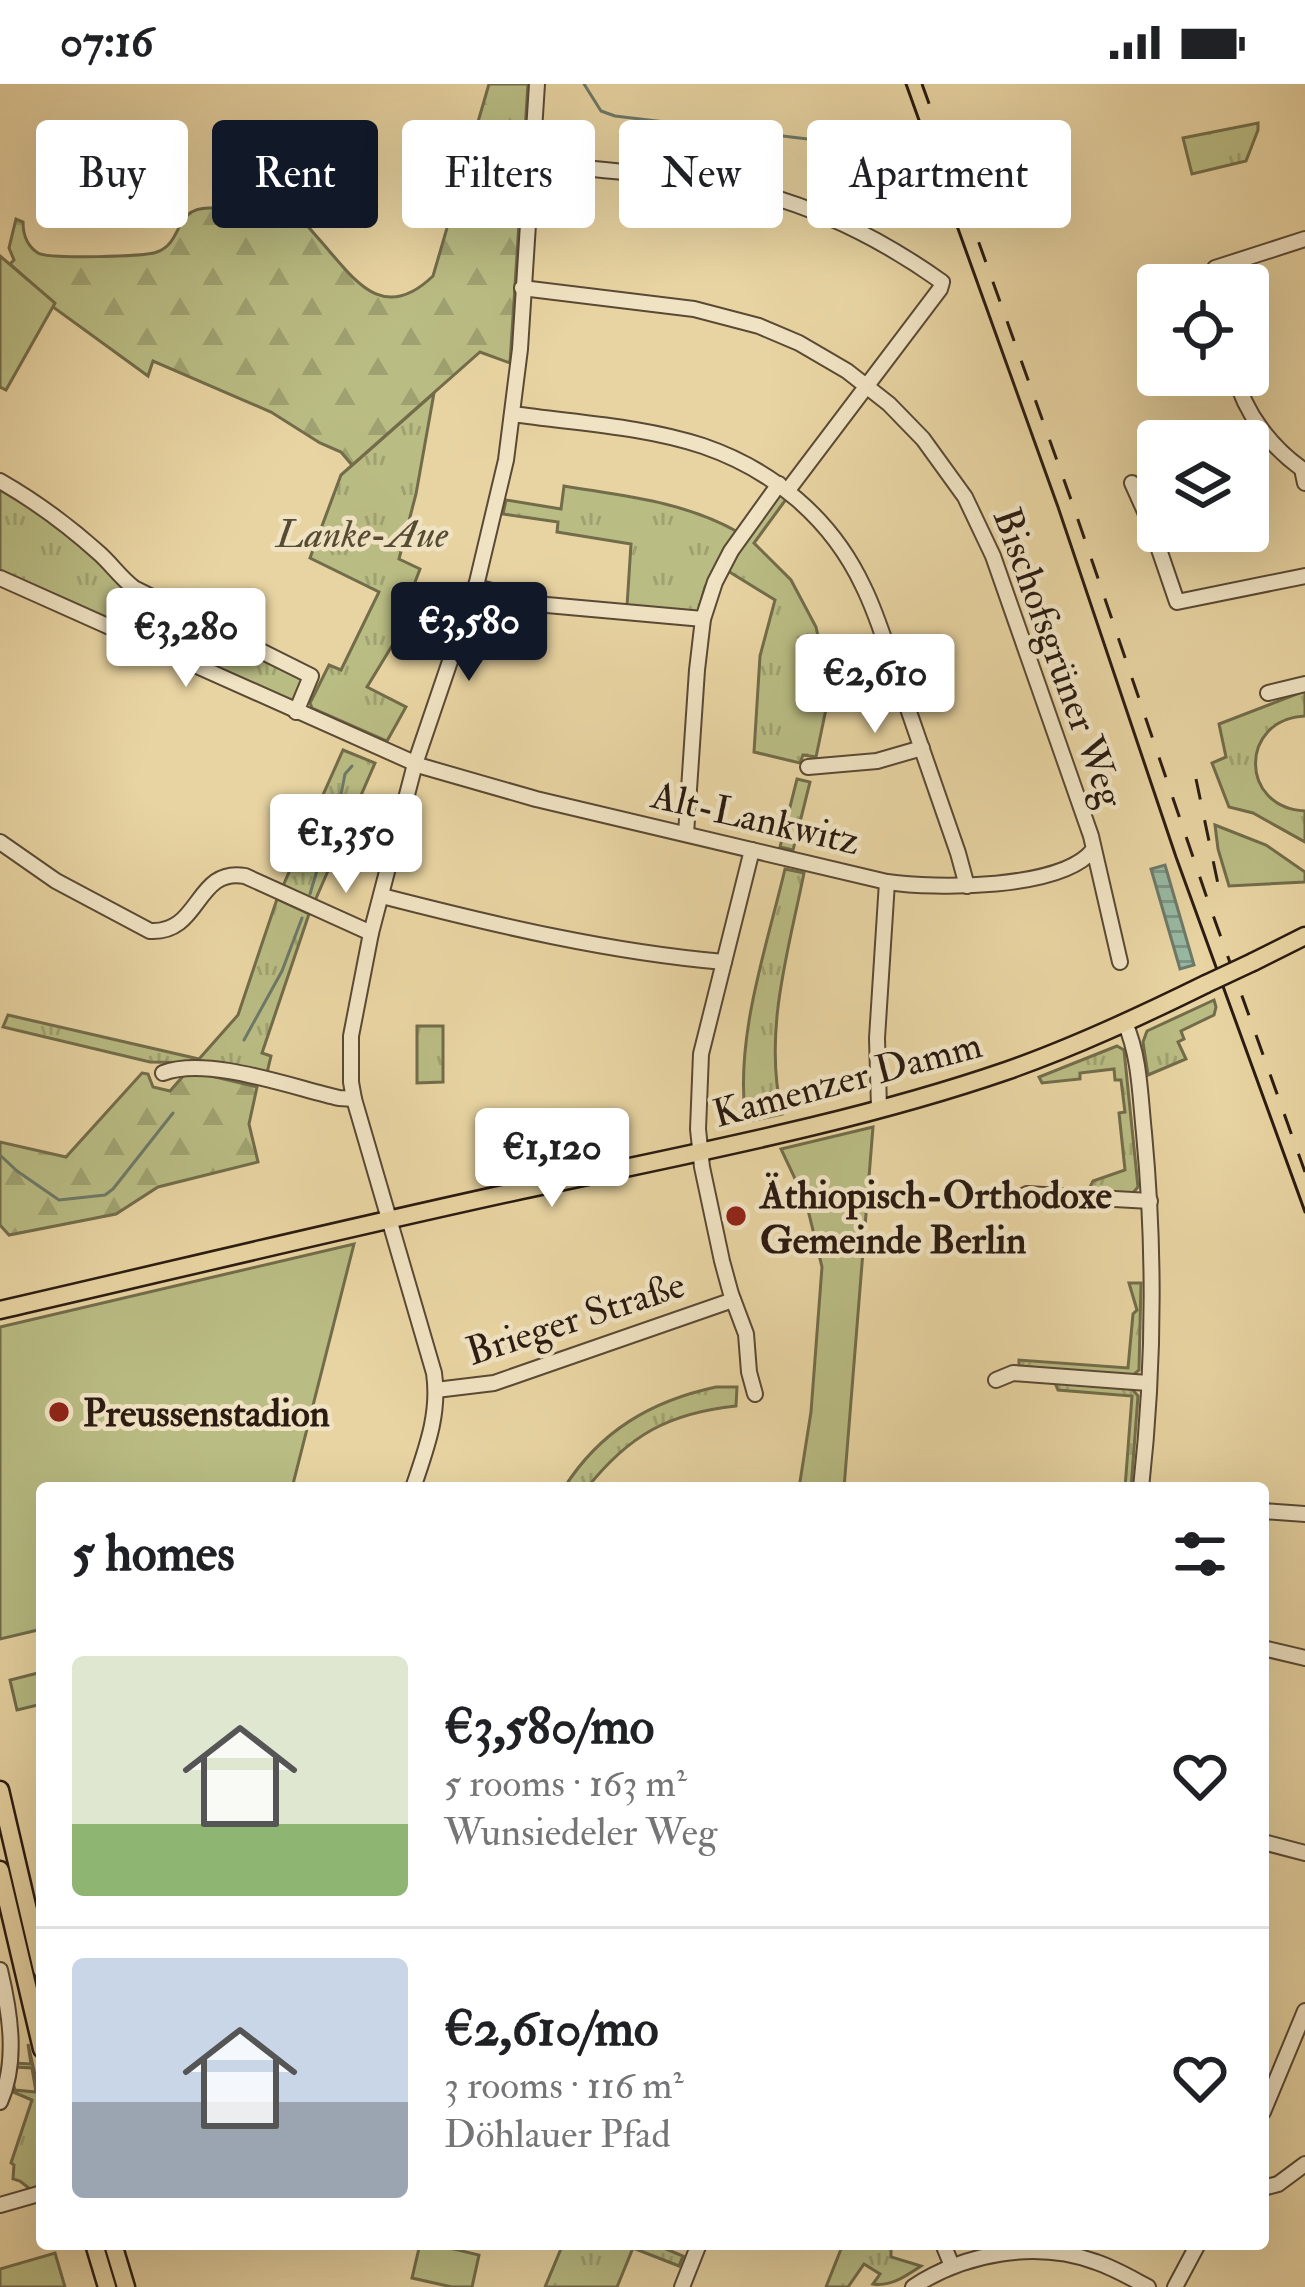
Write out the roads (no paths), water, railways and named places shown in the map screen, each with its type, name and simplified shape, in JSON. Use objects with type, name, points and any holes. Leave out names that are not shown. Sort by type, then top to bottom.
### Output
[{"type":"main road","name":"Kamenzer Damm","points":[[0,1310],[879,1108],[1010,1070],[1125,1023],[1305,936]]},
{"type":"main road","points":[[0,1790],[36,1963]]},
{"type":"main road","points":[[0,1870],[36,1963]]},
{"type":"main road","points":[[96,2250],[107,2287]]},
{"type":"main road","points":[[115,2250],[126,2287]]},
{"type":"street","points":[[534,120],[536,84]]},
{"type":"street","points":[[595,172],[727,186],[782,199],[874,238],[942,282],[867,386],[731,551],[717,578],[703,619],[686,834]]},
{"type":"street","points":[[415,1482],[432,1432],[433,1366],[354,1099],[350,1036],[415,764],[476,587],[497,506],[514,414],[527,228]]},
{"type":"street","points":[[1227,264],[1305,239]]},
{"type":"street","name":"Bischofsgrüner Weg","points":[[523,288],[724,316],[799,344],[867,386],[904,418],[977,519],[1093,850]]},
{"type":"street","points":[[1242,396],[1257,424],[1304,473]]},
{"type":"street","points":[[514,414],[687,442],[744,463],[783,488],[825,526],[863,585],[967,886]]},
{"type":"street","points":[[0,481],[103,556],[129,584],[307,672],[310,681],[296,712]]},
{"type":"street","points":[[1132,483],[1137,492]]},
{"type":"street","points":[[1162,552],[1177,602],[1305,576]]},
{"type":"street","name":"Alt-Lankwitz","points":[[0,578],[415,764],[476,784],[887,883],[967,886],[1045,874],[1079,863],[1093,850]]},
{"type":"street","points":[[476,587],[547,604],[703,619]]},
{"type":"street","points":[[1268,693],[1305,685]]},
{"type":"street","points":[[808,767],[877,761],[922,748]]},
{"type":"street","points":[[0,842],[56,881],[150,931],[180,924],[212,883],[233,874],[245,875],[371,933]]},
{"type":"street","points":[[752,850],[699,1074],[700,1151],[722,1261],[746,1334],[754,1394]]},
{"type":"street","points":[[1093,850],[1120,962]]},
{"type":"street","points":[[879,1108],[877,1043],[887,883]]},
{"type":"street","points":[[382,896],[618,950],[724,962]]},
{"type":"street","points":[[1125,1023],[1137,1067],[1150,1201],[1141,1482]]},
{"type":"street","points":[[163,1073],[209,1067],[354,1099]]},
{"type":"street","points":[[1013,1201],[1027,1194],[1150,1201]]},
{"type":"street","name":"Brieger Straße","points":[[436,1390],[514,1377],[733,1300]]},
{"type":"street","points":[[995,1380],[1013,1373],[1148,1384]]},
{"type":"street","points":[[1269,1511],[1305,1514]]},
{"type":"street","points":[[1269,1649],[1305,1658]]},
{"type":"street","points":[[1269,1843],[1304,1848]]},
{"type":"street","points":[[0,1970],[11,2022],[8,2078],[0,2102]]},
{"type":"street","points":[[1269,2098],[1305,2012]]},
{"type":"street","points":[[1269,2186],[1305,2164]]},
{"type":"street","points":[[0,2205],[36,2195]]},
{"type":"street","points":[[682,2287],[697,2250]]},
{"type":"street","points":[[945,2250],[952,2266]]},
{"type":"street","points":[[913,2287],[952,2266],[1030,2250]]},
{"type":"street","points":[[1056,2250],[1095,2261],[1148,2287]]},
{"type":"street","points":[[1175,2287],[1195,2250]]},
{"type":"waterway","points":[[584,84],[601,111],[615,116],[807,139]]},
{"type":"waterway","points":[[337,815],[345,774],[352,766]]},
{"type":"waterway","points":[[310,894],[318,867]]},
{"type":"waterway","points":[[244,1040],[282,971],[302,918]]},
{"type":"waterway","points":[[0,1155],[59,1200],[105,1195],[173,1113]]},
{"type":"tram line","points":[[906,84],[1305,1212]]},
{"type":"railway","points":[[922,84],[1305,1172]]},
{"type":"railway","points":[[1196,779],[1218,884]]},
{"type":"place","name":"Äthiopisch-Orthodoxe Gemeinde Berlin","points":[[736,1216]]},
{"type":"place","name":"Preussenstadion","points":[[59,1412]]},
{"type":"park label","name":"Lanke-Aue","points":[[362,533]]}]
